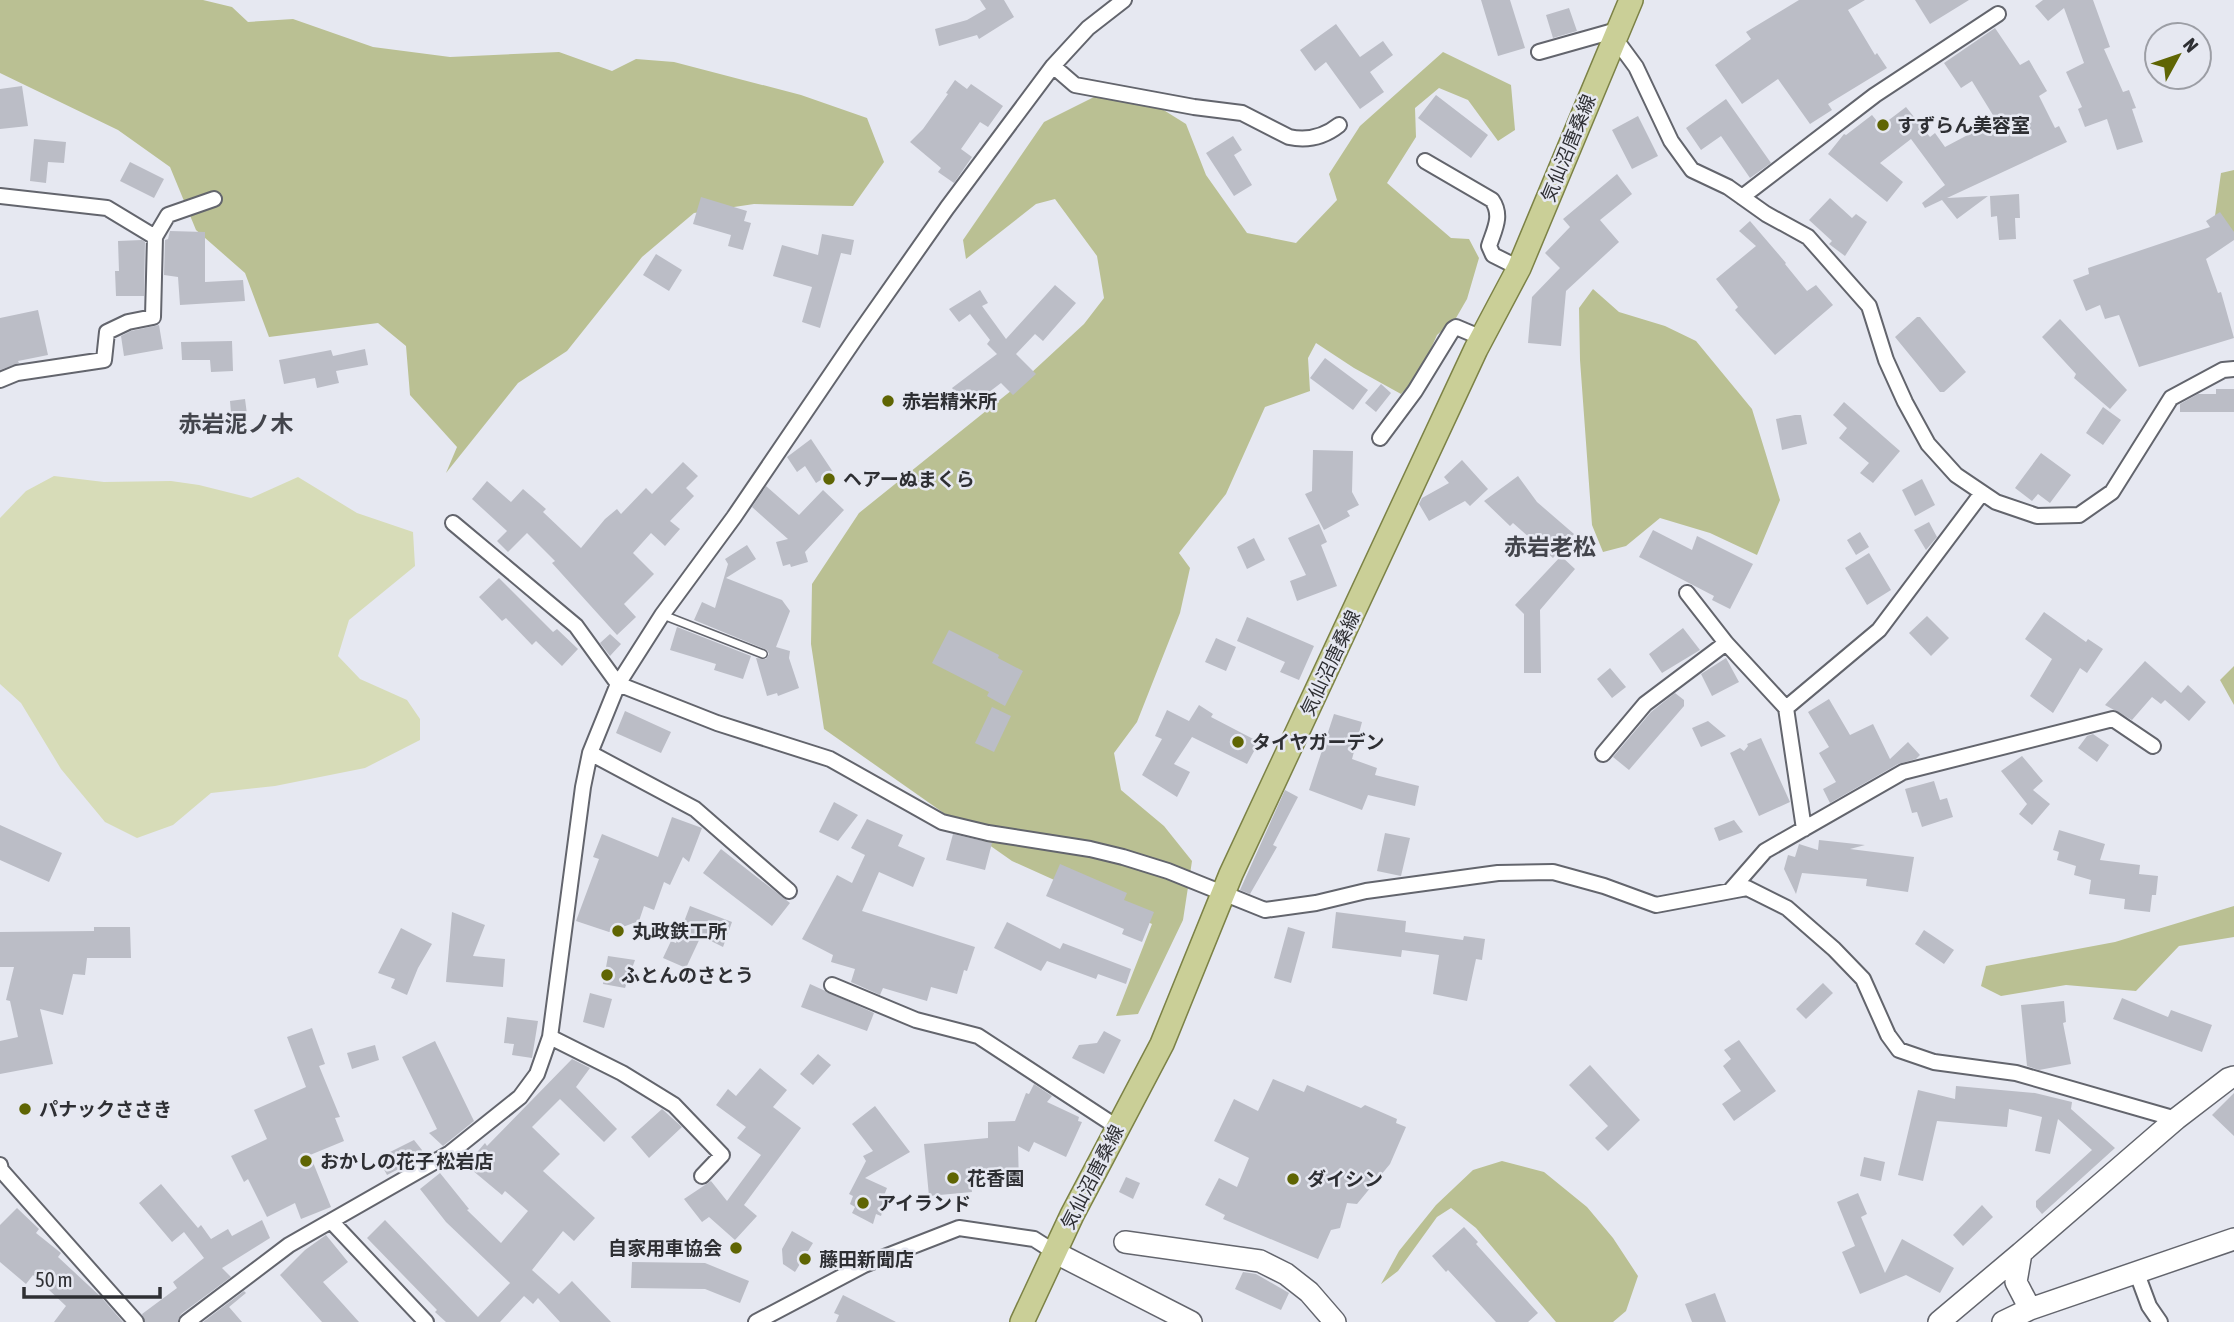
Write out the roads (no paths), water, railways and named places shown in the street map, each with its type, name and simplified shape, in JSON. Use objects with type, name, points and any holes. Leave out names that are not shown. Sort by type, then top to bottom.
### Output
[{"type":"main road","name":"気仙沼唐桑線","points":[[1022,1322],[1117,1126],[1162,1044],[1231,874],[1482,338],[1519,268],[1620,16]]},
{"type":"street","points":[[187,1322],[289,1245],[450,1153],[520,1097],[537,1074],[550,1037],[583,787],[590,753],[618,684],[662,615],[734,517],[947,208],[1053,66],[1088,29],[1124,0]]},
{"type":"street","points":[[1742,197],[1875,94],[1998,15]]},
{"type":"street","points":[[1539,52],[1620,16],[1636,68],[1671,141],[1692,170],[1728,187],[1766,214],[1808,237],[1869,306],[1886,360],[1928,444],[1956,475],[1996,502],[2037,516],[2079,515],[2112,492],[2171,398],[2223,370],[2234,369]]},
{"type":"street","points":[[1053,66],[1080,87],[1242,113],[1298,139],[1317,138],[1339,125]]},
{"type":"street","points":[[1425,161],[1492,201],[1498,209],[1499,218],[1489,246],[1493,255],[1519,268]]},
{"type":"street","points":[[0,196],[13,195],[107,208],[155,237]]},
{"type":"street","points":[[0,380],[17,373],[104,360],[107,332],[128,322],[153,317],[155,237],[168,215],[214,199]]},
{"type":"street","points":[[1380,438],[1415,391],[1453,329],[1456,327],[1469,331],[1482,338]]},
{"type":"street","points":[[1786,708],[1879,630],[1982,493]]},
{"type":"street","points":[[453,523],[576,626],[618,684],[717,723],[830,759],[942,822],[1123,857],[1168,871],[1265,910],[1428,881],[1497,873],[1553,872],[1604,886],[1656,905],[1747,888],[1787,908],[1834,948],[1863,979],[1888,1035],[1899,1050],[1934,1062],[2016,1073],[2176,1119]]},
{"type":"street","points":[[1687,593],[1726,643],[1786,708],[1804,829]]},
{"type":"street","points":[[1603,754],[1645,704],[1726,643]]},
{"type":"street","points":[[1730,891],[1765,851],[1903,772],[2113,719],[2152,746]]},
{"type":"street","points":[[590,753],[695,809],[789,891]]},
{"type":"street","points":[[832,985],[916,1020],[978,1036],[1117,1126]]},
{"type":"street","points":[[550,1037],[622,1073],[674,1105],[722,1155],[702,1176]]},
{"type":"street","points":[[1939,1322],[2176,1119],[2234,1077]]},
{"type":"street","points":[[0,1169],[136,1322]]},
{"type":"street","points":[[331,1221],[426,1322]]},
{"type":"street","points":[[756,1322],[864,1265],[959,1228],[1034,1240],[1191,1322]]},
{"type":"street","points":[[2003,1322],[2030,1309],[2234,1239]]},
{"type":"street","points":[[1125,1242],[1260,1261],[1286,1274],[1309,1292],[1335,1322]]},
{"type":"street","points":[[2021,1253],[2017,1282],[2030,1309]]},
{"type":"street","points":[[2136,1271],[2149,1306],[2161,1322]]},
{"type":"lane","points":[[662,615],[763,654]]},
{"type":"place","name":"すずらん美容室","points":[[1883,125]]},
{"type":"place","name":"赤岩精米所","points":[[888,401]]},
{"type":"place","name":"ヘアーぬまくら","points":[[829,479]]},
{"type":"place","name":"タイヤガーデン","points":[[1238,742]]},
{"type":"place","name":"丸政鉄工所","points":[[618,931]]},
{"type":"place","name":"ふとんのさとう","points":[[607,975]]},
{"type":"place","name":"パナックささき","points":[[25,1109]]},
{"type":"place","name":"おかしの花子 松岩店","points":[[306,1161]]},
{"type":"place","name":"花香園","points":[[953,1178]]},
{"type":"place","name":"ダイシン","points":[[1293,1179]]},
{"type":"place","name":"アイランド","points":[[863,1203]]},
{"type":"place","name":"自家用車協会","points":[[736,1248]]},
{"type":"place","name":"藤田新聞店","points":[[805,1259]]},
{"type":"district","name":"赤岩泥ノ木","points":[[236,424]]},
{"type":"district","name":"赤岩老松","points":[[1550,547]]}]
